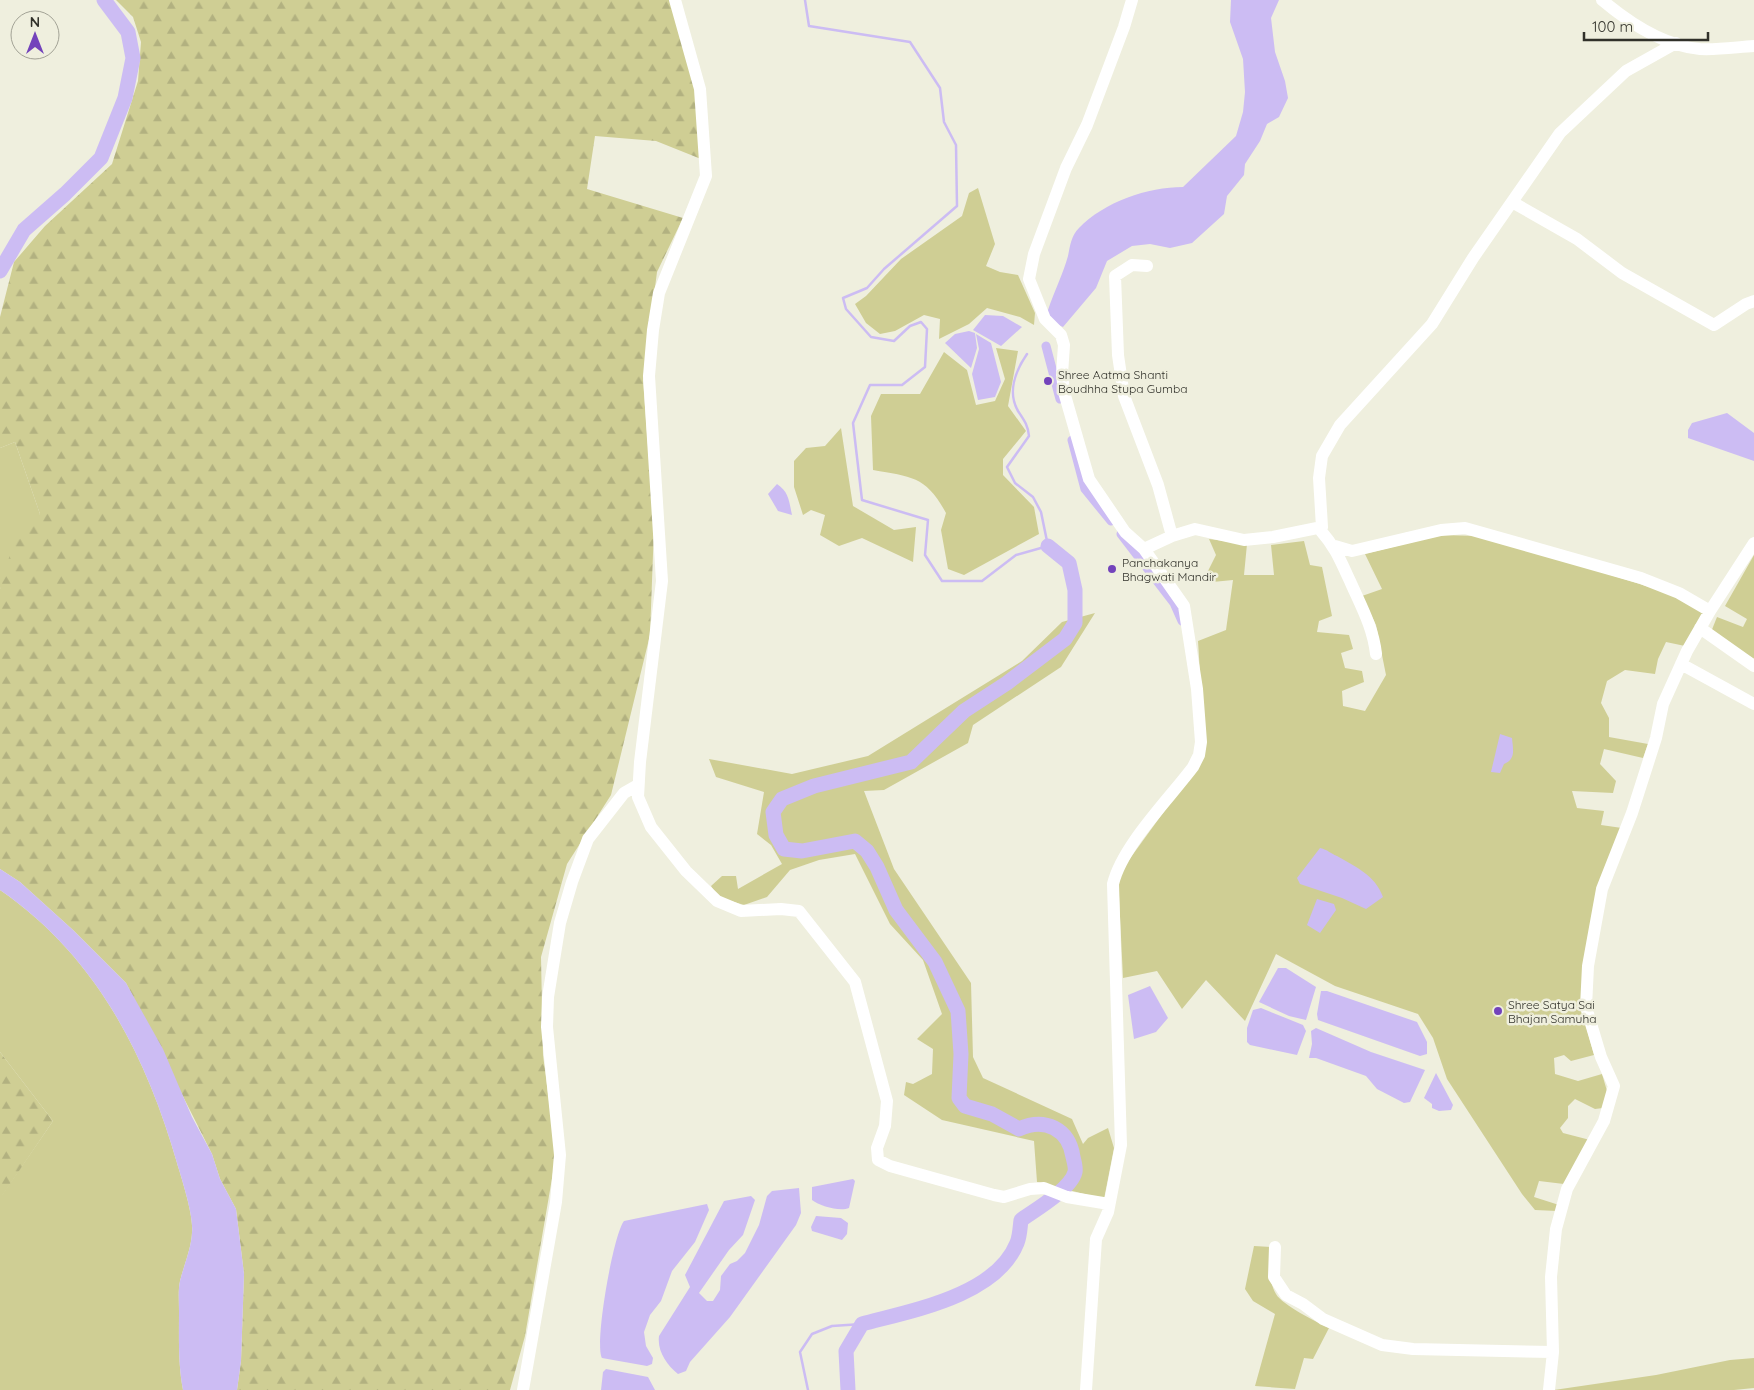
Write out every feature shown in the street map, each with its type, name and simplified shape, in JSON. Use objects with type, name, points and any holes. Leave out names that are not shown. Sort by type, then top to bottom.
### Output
[{"type":"street","points":[[675,0],[700,89],[706,176],[659,292],[653,330],[649,376],[662,581],[638,797],[651,827],[686,871],[717,901],[741,910],[781,909],[799,911],[855,982],[887,1101],[885,1126],[877,1148],[878,1160],[890,1166],[1004,1197],[1030,1189],[1051,1190],[1067,1197],[1109,1204]]},
{"type":"street","points":[[1086,1390],[1096,1239],[1108,1212],[1116,1182],[1121,1145],[1112,884],[1116,869],[1129,849],[1193,767],[1199,756],[1202,742],[1197,689],[1184,606],[1144,549],[1125,532],[1088,479],[1064,392],[1062,374],[1064,345],[1061,335],[1045,319],[1029,279],[1034,254],[1066,168],[1086,125],[1124,27],[1132,0]]},
{"type":"street","points":[[1602,0],[1627,21],[1676,42],[1700,49],[1754,46]]},
{"type":"street","points":[[1376,654],[1373,633],[1335,546],[1321,531],[1319,478],[1322,456],[1340,425],[1432,324],[1473,258],[1560,133],[1626,71],[1676,42]]},
{"type":"street","points":[[1512,202],[1577,239],[1622,274],[1714,325],[1746,304],[1754,301]]},
{"type":"street","points":[[1147,266],[1132,265],[1115,276],[1118,355],[1124,396],[1158,485],[1172,536]]},
{"type":"street","points":[[1144,549],[1172,536],[1194,529],[1244,540],[1273,538],[1322,527]]},
{"type":"street","points":[[1335,546],[1352,551],[1440,530],[1464,528],[1640,578],[1680,593],[1710,611]]},
{"type":"street","points":[[1549,1390],[1553,1352],[1551,1278],[1556,1228],[1567,1189],[1604,1121],[1614,1086],[1601,1058],[1586,1007],[1588,966],[1602,889],[1632,814],[1656,738],[1663,704],[1700,628],[1754,543]]},
{"type":"street","points":[[1700,628],[1754,666]]},
{"type":"street","points":[[1682,664],[1754,704]]},
{"type":"street","points":[[523,1390],[556,1202],[560,1156],[546,1027],[548,997],[560,923],[572,882],[588,840],[624,793],[638,785]]},
{"type":"street","points":[[1275,1247],[1274,1276],[1286,1296],[1303,1304],[1323,1319],[1382,1345],[1413,1349],[1553,1352]]},
{"type":"green space","points":[[116,0],[671,0],[696,90],[701,159],[656,141],[595,136],[587,189],[683,218],[657,272],[643,380],[654,527],[650,635],[611,795],[567,864],[541,957],[543,1055],[556,1155],[525,1336],[510,1390],[237,1390],[241,1361],[244,1274],[236,1209],[220,1179],[212,1154],[126,983],[73,930],[20,882],[0,869],[0,589],[17,530],[40,514],[15,442],[0,448],[0,317],[14,262],[45,226],[112,164],[138,81],[141,42],[133,17]]},
{"type":"green space","points":[[978,188],[995,244],[986,266],[1000,272],[1018,275],[1035,313],[1034,325],[1020,317],[987,308],[969,324],[939,339],[940,319],[924,315],[895,331],[880,334],[866,323],[855,304],[866,296],[901,259],[962,216],[969,193]]},
{"type":"green space","points":[[996,348],[1018,351],[1008,406],[1026,431],[1003,459],[1003,475],[1034,507],[1039,534],[964,575],[948,569],[941,530],[946,513],[932,492],[917,480],[898,474],[873,470],[871,416],[881,394],[920,394],[944,352],[967,370],[976,405],[995,401],[1005,379]]},
{"type":"green space","points":[[841,428],[853,506],[894,530],[916,527],[913,562],[862,538],[839,546],[820,535],[825,515],[811,510],[803,515],[794,487],[794,461],[806,448],[825,446]]},
{"type":"green space","points":[[15,442],[40,514],[0,589],[0,448]]},
{"type":"green space","points":[[1440,535],[1478,536],[1515,545],[1681,597],[1705,613],[1685,646],[1666,642],[1658,659],[1655,674],[1625,670],[1607,681],[1601,703],[1609,718],[1609,737],[1648,744],[1643,758],[1604,749],[1600,764],[1616,781],[1613,793],[1572,791],[1577,808],[1604,811],[1601,825],[1622,828],[1597,896],[1583,1015],[1594,1055],[1571,1061],[1564,1055],[1554,1058],[1555,1074],[1578,1081],[1602,1074],[1607,1091],[1603,1108],[1595,1109],[1575,1099],[1568,1106],[1568,1118],[1560,1128],[1563,1133],[1590,1140],[1564,1184],[1539,1181],[1534,1197],[1559,1205],[1557,1211],[1535,1210],[1522,1194],[1447,1079],[1433,1038],[1418,1014],[1335,986],[1276,954],[1245,1021],[1206,980],[1182,1009],[1157,971],[1123,978],[1118,875],[1205,755],[1198,641],[1226,630],[1233,580],[1202,583],[1216,555],[1209,539],[1247,544],[1244,575],[1274,575],[1271,545],[1304,541],[1310,565],[1322,567],[1332,616],[1319,621],[1317,632],[1349,635],[1353,649],[1341,653],[1345,668],[1362,671],[1364,682],[1342,691],[1343,706],[1365,711],[1386,675],[1376,625],[1362,596],[1382,589],[1365,554]]},
{"type":"green space","points":[[1754,555],[1754,659],[1711,632],[1717,617],[1743,627],[1747,619],[1725,606]]},
{"type":"green space","points":[[1095,613],[1061,667],[973,725],[968,743],[884,790],[864,791],[894,869],[971,983],[973,1057],[983,1078],[1072,1119],[1083,1144],[1088,1138],[1108,1128],[1114,1148],[1104,1199],[1037,1182],[1034,1141],[942,1120],[904,1095],[906,1082],[913,1084],[932,1074],[933,1049],[917,1039],[942,1014],[923,960],[890,924],[855,854],[819,860],[790,870],[767,897],[744,905],[718,897],[711,886],[722,876],[736,876],[738,889],[782,864],[771,845],[757,834],[764,792],[716,777],[709,759],[792,774],[868,756],[1022,661],[1062,622]]},
{"type":"green space","points":[[0,890],[34,916],[64,945],[90,977],[113,1011],[133,1047],[150,1084],[184,1188],[192,1226],[190,1245],[179,1288],[179,1350],[183,1390],[0,1390],[0,1195],[2,1195],[53,1121],[0,1052]]},
{"type":"green space","points":[[0,1052],[53,1121],[2,1196],[0,1195]]},
{"type":"green space","points":[[1254,1246],[1271,1247],[1271,1277],[1276,1294],[1300,1313],[1329,1328],[1313,1359],[1304,1358],[1295,1389],[1255,1386],[1275,1314],[1253,1301],[1245,1289]]},
{"type":"green space","points":[[1754,1358],[1754,1388],[1734,1390],[1554,1390],[1656,1375],[1730,1360]]},
{"type":"shaded area","points":[[1231,0],[1279,0],[1271,18],[1275,52],[1285,81],[1288,98],[1279,117],[1267,124],[1260,141],[1245,164],[1244,175],[1227,196],[1224,214],[1192,243],[1170,248],[1150,244],[1132,246],[1107,261],[1096,288],[1063,327],[1056,324],[1047,315],[1048,310],[1076,231],[1101,211],[1127,198],[1156,190],[1183,187],[1236,136],[1243,112],[1245,92],[1243,59],[1230,22]]},
{"type":"shaded area","points":[[985,315],[1003,316],[1022,327],[1001,346],[973,330]]},
{"type":"shaded area","points":[[969,331],[975,333],[977,348],[971,368],[945,343],[955,334]]},
{"type":"shaded area","points":[[976,334],[991,343],[1001,382],[995,397],[978,400],[972,374],[979,349]]},
{"type":"shaded area","points":[[1727,413],[1754,433],[1754,461],[1688,438],[1688,430],[1692,423]]},
{"type":"shaded area","points":[[777,484],[786,494],[792,515],[778,511],[768,494]]},
{"type":"shaded area","points":[[1500,734],[1512,738],[1513,754],[1510,760],[1504,764],[1500,773],[1491,772]]},
{"type":"shaded area","points":[[1320,848],[1364,872],[1380,889],[1383,897],[1366,909],[1342,898],[1300,884],[1297,878]]},
{"type":"shaded area","points":[[0,869],[20,882],[73,930],[126,983],[163,1049],[192,1117],[212,1154],[220,1179],[236,1209],[244,1274],[241,1361],[237,1390],[183,1390],[179,1350],[179,1288],[190,1245],[192,1226],[184,1188],[164,1123],[150,1084],[133,1047],[113,1011],[90,977],[64,945],[34,916],[0,890]]},
{"type":"shaded area","points":[[1317,899],[1334,904],[1336,910],[1320,933],[1307,925]]},
{"type":"shaded area","points":[[1278,968],[1286,968],[1316,987],[1306,1020],[1289,1016],[1259,1002]]},
{"type":"shaded area","points":[[1150,986],[1168,1018],[1156,1032],[1134,1039],[1128,995]]},
{"type":"shaded area","points":[[1321,991],[1327,991],[1417,1022],[1427,1042],[1427,1054],[1420,1056],[1318,1020],[1317,1014]]},
{"type":"shaded area","points":[[1261,1008],[1303,1025],[1306,1031],[1297,1055],[1250,1045],[1247,1042],[1247,1028],[1253,1010]]},
{"type":"shaded area","points":[[1316,1028],[1371,1052],[1425,1070],[1410,1102],[1404,1103],[1377,1089],[1366,1076],[1316,1058],[1309,1058],[1312,1044],[1311,1031]]},
{"type":"shaded area","points":[[1436,1073],[1453,1105],[1451,1110],[1439,1111],[1432,1108],[1432,1104],[1424,1098]]},
{"type":"shaded area","points":[[853,1179],[855,1181],[849,1208],[830,1208],[812,1200],[812,1187]]},
{"type":"shaded area","points":[[799,1188],[801,1213],[796,1225],[730,1317],[690,1362],[686,1371],[678,1374],[661,1352],[659,1336],[690,1287],[685,1275],[724,1201],[751,1196],[755,1200],[743,1235],[729,1250],[699,1293],[707,1301],[713,1301],[720,1290],[721,1276],[730,1264],[737,1261],[745,1253],[759,1225],[767,1196],[772,1191]]},
{"type":"shaded area","points":[[707,1204],[709,1210],[695,1242],[672,1271],[661,1301],[650,1315],[644,1332],[646,1346],[653,1358],[652,1364],[647,1366],[602,1358],[600,1349],[606,1290],[615,1246],[624,1221]]},
{"type":"shaded area","points":[[816,1216],[841,1218],[848,1223],[847,1234],[842,1240],[812,1231],[811,1227]]},
{"type":"shaded area","points":[[606,1369],[648,1377],[655,1390],[601,1390],[603,1372]]},
{"type":"waterway","points":[[0,271],[24,230],[65,194],[101,158],[125,98],[133,58],[128,32],[104,0]]},
{"type":"waterway","points":[[805,0],[809,26],[910,42],[940,88],[944,122],[956,145],[957,206],[884,269],[867,288],[843,298],[846,309],[871,337],[894,341],[910,326],[921,322],[927,329],[925,367],[902,385],[870,385],[853,423],[862,500],[928,520],[925,555],[942,581],[982,581],[1016,555],[1048,546],[1041,512],[1033,497],[1015,483],[1007,467],[1029,436],[1027,426],[1018,411],[1013,396],[1016,374],[1027,354]]},
{"type":"waterway","points":[[1046,346],[1060,399]]},
{"type":"waterway","points":[[1072,440],[1085,489],[1111,521]]},
{"type":"waterway","points":[[1121,534],[1174,603],[1182,621]]},
{"type":"waterway","points":[[848,1390],[846,1351],[862,1324],[927,1307],[971,1288],[991,1276],[1006,1261],[1017,1243],[1021,1220],[1060,1192],[1072,1179],[1075,1167],[1071,1147],[1067,1139],[1054,1128],[1038,1124],[1019,1129],[992,1114],[965,1106],[959,1098],[961,1054],[958,1011],[935,962],[896,910],[877,867],[867,851],[855,841],[802,851],[784,849],[776,835],[773,812],[782,799],[814,786],[911,762],[964,711],[1007,683],[1065,639],[1075,623],[1075,590],[1069,563],[1048,546]]},
{"type":"waterway","points":[[808,1390],[800,1352],[812,1334],[832,1326],[862,1324]]},
{"type":"place","name":"Shree Aatma Shanti Boudhha Stupa Gumba","points":[[1048,381]]},
{"type":"place","name":"Panchakanya Bhagwati Mandir","points":[[1112,569]]},
{"type":"place","name":"Shree Satya Sai Bhajan Samuha","points":[[1498,1011]]}]
